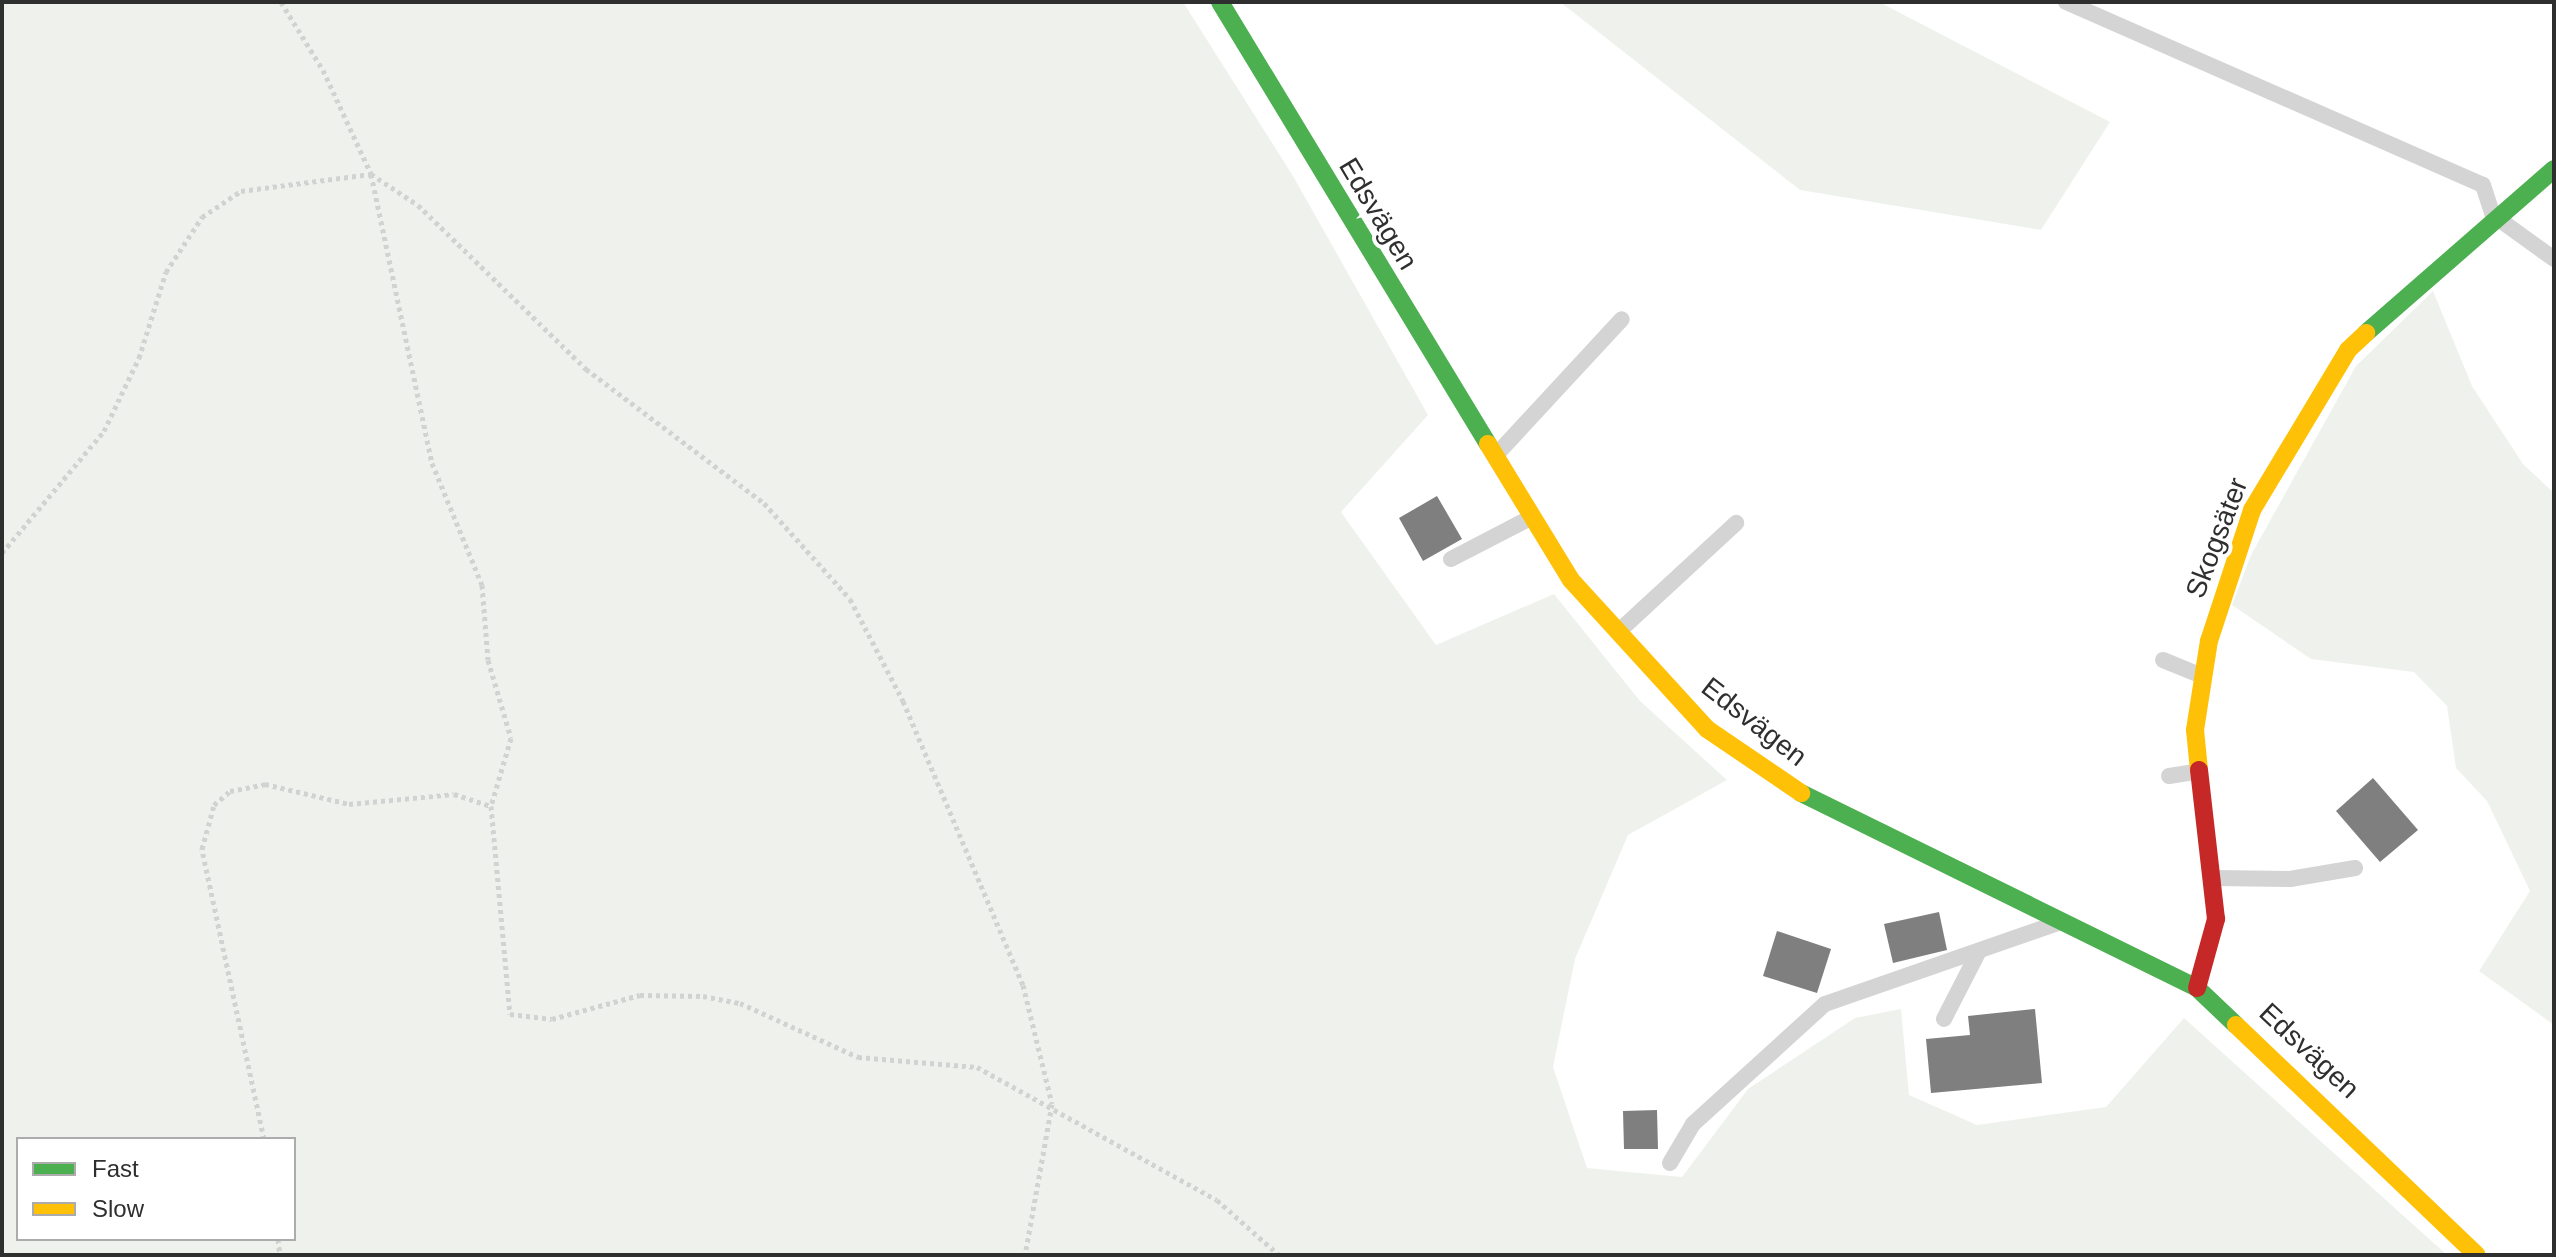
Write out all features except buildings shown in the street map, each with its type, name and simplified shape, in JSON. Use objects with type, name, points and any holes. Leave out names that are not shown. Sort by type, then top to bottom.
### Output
[{"type":"street","name":"Edsvägen","points":[[1220,2],[1530,518],[1617,633],[1707,729],[1824,809],[2066,919],[2197,988],[2477,1255]]},
{"type":"street","name":"Skogsäter","points":[[2197,988],[2216,919],[2214,878],[2195,730],[2203,677],[2252,510],[2298,423],[2348,350],[2493,215],[2554,169]]},
{"type":"lane","points":[[2066,2],[2483,185],[2493,215],[2554,259]]},
{"type":"lane","points":[[1492,459],[1622,319]]},
{"type":"lane","points":[[1451,559],[1530,518]]},
{"type":"lane","points":[[1617,633],[1736,523]]},
{"type":"lane","points":[[2163,660],[2203,677]]},
{"type":"lane","points":[[2169,776],[2201,771]]},
{"type":"lane","points":[[2214,878],[2290,879],[2355,868]]},
{"type":"lane","points":[[1670,1163],[1693,1124],[1825,1004],[2066,919]]},
{"type":"lane","points":[[1944,1019],[1979,951]]},
{"type":"path","points":[[281,2],[323,70],[371,174],[432,463],[482,585],[488,660],[511,738],[491,806],[510,1014],[552,1019],[640,995],[703,996],[740,1003],[858,1057],[977,1067],[1052,1104],[1093,1137],[1217,1200],[1279,1255]]},
{"type":"path","points":[[2,553],[104,431],[139,358],[166,272],[202,217],[241,191],[371,174],[470,248],[586,369],[764,503],[850,599],[903,701],[1023,985],[1052,1104],[1025,1255]]},
{"type":"path","points":[[264,1137],[202,849],[214,805],[230,791],[265,784],[349,804],[454,794],[491,806]]},
{"type":"shaded area","points":[[2,2],[1183,2],[1293,176],[1428,415],[1341,512],[1436,645],[1554,594],[1640,701],[1727,780],[1628,835],[1575,959],[1553,1067],[1587,1168],[1682,1177],[1748,1089],[1855,1018],[1901,1009],[1909,1095],[1977,1125],[2106,1107],[2184,1018],[2447,1255],[2,1255]]},
{"type":"shaded area","points":[[1560,2],[1879,2],[2110,122],[2041,230],[1800,190]]},
{"type":"shaded area","points":[[2433,291],[2472,386],[2523,464],[2554,493],[2554,1025],[2479,971],[2530,891],[2487,801],[2456,768],[2447,706],[2414,672],[2311,659],[2232,605],[2251,555],[2356,366]]},
{"type":"traffic: fast","points":[[1220,2],[1488,444]]},
{"type":"traffic: fast","points":[[2366,333],[2554,169]]},
{"type":"traffic: fast","points":[[1801,793],[2197,988],[2236,1025]]},
{"type":"traffic: slow","points":[[2199,770],[2195,730],[2209,641],[2252,510],[2348,350],[2366,333]]},
{"type":"traffic: slow","points":[[1488,444],[1571,580],[1707,729],[1801,793]]},
{"type":"traffic: slow","points":[[2236,1025],[2477,1255]]},
{"type":"traffic: jam","points":[[2197,988],[2216,919],[2199,770]]}]
